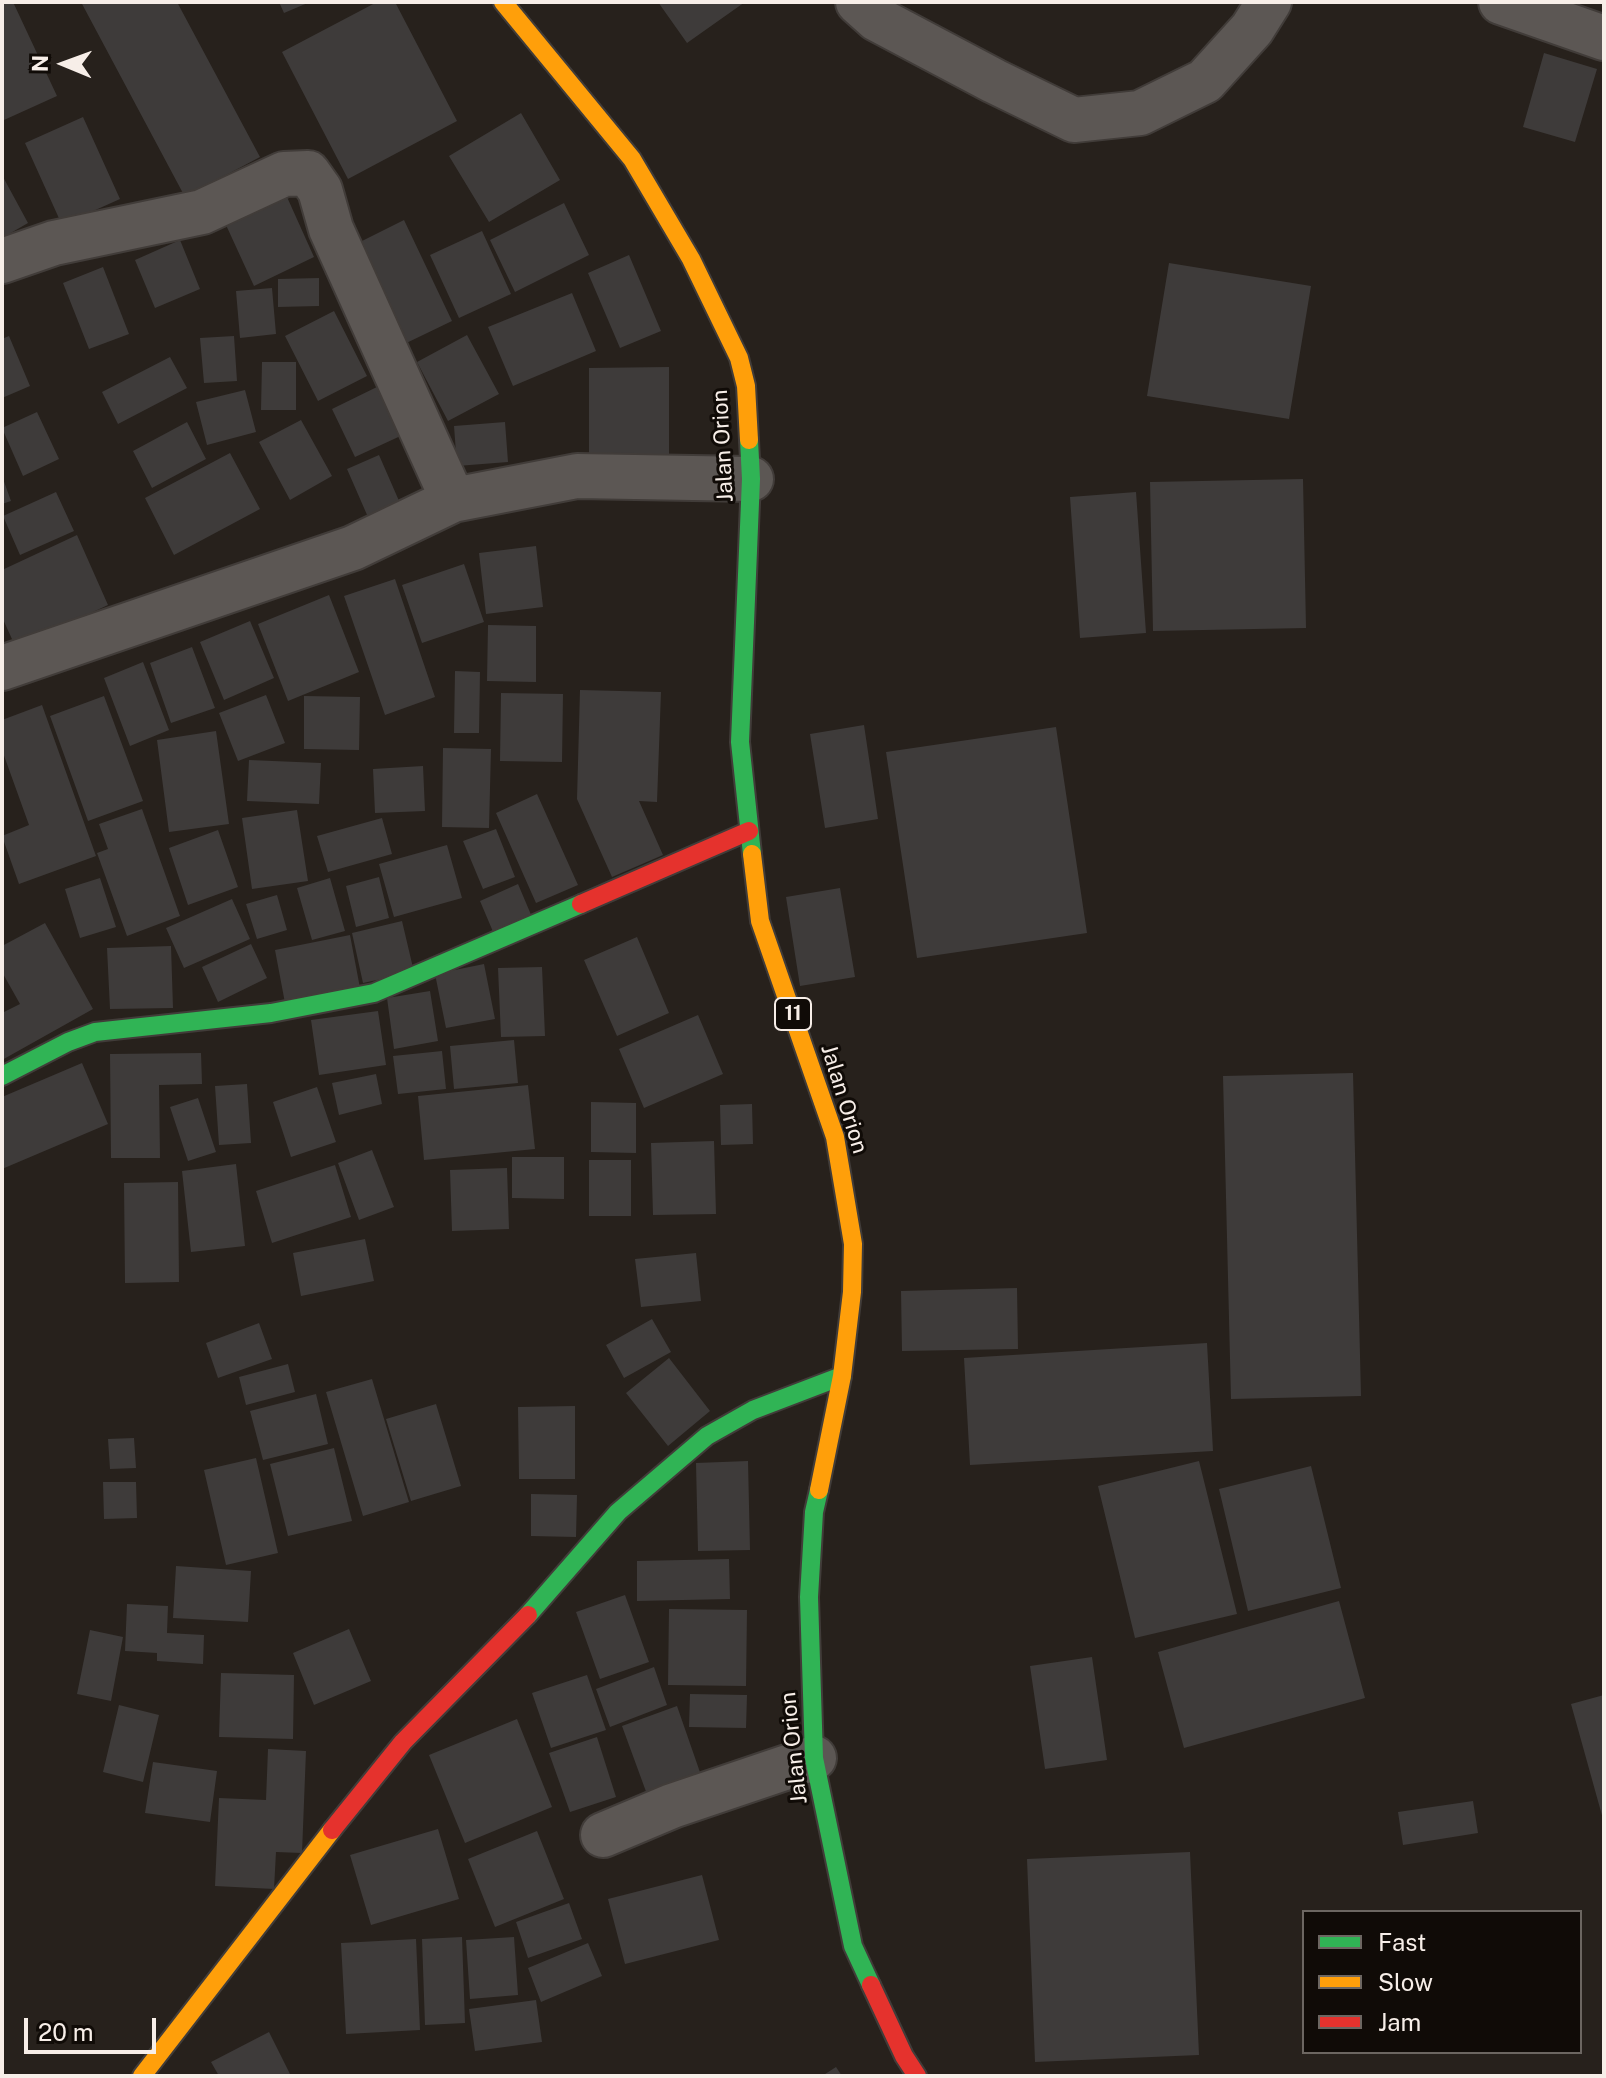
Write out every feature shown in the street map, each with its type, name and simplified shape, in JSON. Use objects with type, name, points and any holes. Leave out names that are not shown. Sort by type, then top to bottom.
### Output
[{"type":"main road","name":"Jalan Orion","points":[[503,2],[632,159],[705,286],[735,347],[746,386],[751,479],[740,742],[760,921],[835,1137],[853,1244],[852,1292],[842,1376],[814,1512],[809,1613],[814,1758],[853,1946],[904,2056],[917,2076]]},
{"type":"main road","points":[[2,1076],[68,1042],[95,1032],[271,1013],[374,993],[749,831]]},
{"type":"main road","points":[[142,2076],[403,1742],[535,1608],[618,1512],[707,1436],[753,1410],[842,1376]]},
{"type":"street","points":[[858,2],[877,19],[1074,120],[1140,113],[1205,81],[1252,29],[1269,2]]},
{"type":"street","points":[[1501,2],[1604,38]]},
{"type":"street","points":[[2,261],[54,243],[202,212],[284,174],[308,173],[320,190],[331,229],[453,500]]},
{"type":"street","points":[[2,668],[353,548],[453,500],[577,476],[751,479]]},
{"type":"street","points":[[603,1835],[672,1806],[814,1758]]},
{"type":"building","points":[[2,2],[13,2],[57,96],[4,120],[2,115]]},
{"type":"building","points":[[81,2],[177,2],[260,157],[185,197]]},
{"type":"building","points":[[279,2],[310,2],[284,13]]},
{"type":"building","points":[[377,2],[395,2],[457,121],[348,179],[282,52]]},
{"type":"building","points":[[658,2],[745,2],[687,43]]},
{"type":"building","points":[[1544,53],[1597,69],[1575,142],[1523,127]]},
{"type":"building","points":[[521,113],[560,180],[489,222],[449,156]]},
{"type":"building","points":[[83,117],[120,199],[62,225],[25,143]]},
{"type":"building","points":[[2,175],[28,223],[2,238]]},
{"type":"building","points":[[287,197],[314,257],[254,286],[226,225]]},
{"type":"building","points":[[564,203],[589,255],[515,292],[490,240]]},
{"type":"building","points":[[404,220],[452,321],[396,348],[348,248]]},
{"type":"building","points":[[482,231],[511,294],[459,318],[430,255]]},
{"type":"building","points":[[180,240],[200,289],[155,308],[135,260]]},
{"type":"building","points":[[629,255],[661,331],[620,348],[588,273]]},
{"type":"building","points":[[1169,263],[1311,286],[1289,419],[1147,396]]},
{"type":"building","points":[[103,267],[129,334],[89,349],[63,283]]},
{"type":"building","points":[[319,278],[319,306],[278,307],[278,279]]},
{"type":"building","points":[[272,288],[276,334],[240,338],[236,291]]},
{"type":"building","points":[[572,293],[596,351],[513,386],[488,327]]},
{"type":"building","points":[[334,311],[367,376],[318,401],[285,336]]},
{"type":"building","points":[[467,335],[499,394],[448,421],[417,362]]},
{"type":"building","points":[[9,336],[30,386],[2,398],[2,339]]},
{"type":"building","points":[[234,336],[237,381],[204,383],[200,338]]},
{"type":"building","points":[[170,357],[187,388],[118,424],[102,392]]},
{"type":"building","points":[[262,362],[296,362],[296,410],[261,410]]},
{"type":"building","points":[[669,367],[669,460],[589,459],[589,368]]},
{"type":"building","points":[[383,384],[407,433],[355,457],[332,409]]},
{"type":"building","points":[[245,390],[256,432],[207,445],[196,402]]},
{"type":"building","points":[[37,412],[59,459],[23,476],[2,428]]},
{"type":"building","points":[[301,420],[332,476],[290,500],[259,442]]},
{"type":"building","points":[[187,422],[206,459],[152,488],[133,451]]},
{"type":"building","points":[[505,422],[508,462],[457,466],[454,426]]},
{"type":"building","points":[[230,453],[260,509],[174,555],[145,498]]},
{"type":"building","points":[[379,455],[403,510],[371,524],[347,469]]},
{"type":"building","points":[[2,476],[11,501],[2,504]]},
{"type":"building","points":[[1303,479],[1306,628],[1153,631],[1150,482]]},
{"type":"building","points":[[56,492],[74,531],[20,555],[3,516]]},
{"type":"building","points":[[1136,492],[1146,633],[1080,638],[1070,497]]},
{"type":"building","points":[[77,535],[108,605],[16,648],[2,617],[2,570]]},
{"type":"building","points":[[536,546],[543,607],[486,614],[479,553]]},
{"type":"building","points":[[464,564],[484,622],[422,643],[402,585]]},
{"type":"building","points":[[395,579],[435,697],[385,715],[344,596]]},
{"type":"building","points":[[329,595],[359,672],[288,701],[258,624]]},
{"type":"building","points":[[250,621],[274,678],[224,700],[200,642]]},
{"type":"building","points":[[488,625],[536,626],[536,682],[487,681]]},
{"type":"building","points":[[192,647],[215,708],[171,723],[150,663]]},
{"type":"building","points":[[143,662],[169,730],[130,746],[104,678]]},
{"type":"building","points":[[455,671],[480,672],[479,733],[454,733]]},
{"type":"building","points":[[580,690],[661,692],[657,802],[639,801],[663,855],[612,877],[577,799]]},
{"type":"building","points":[[501,693],[563,694],[562,762],[500,761]]},
{"type":"building","points":[[266,695],[285,743],[238,761],[219,713]]},
{"type":"building","points":[[104,696],[143,801],[88,821],[50,716]]},
{"type":"building","points":[[304,696],[360,697],[359,750],[304,749]]},
{"type":"building","points":[[42,705],[96,856],[19,884],[2,836],[29,825],[2,750],[2,720]]},
{"type":"building","points":[[864,725],[878,819],[825,828],[810,734]]},
{"type":"building","points":[[1056,727],[1087,933],[917,958],[886,752]]},
{"type":"building","points":[[216,731],[229,824],[169,832],[157,740]]},
{"type":"building","points":[[443,748],[491,749],[489,828],[442,827]]},
{"type":"building","points":[[249,760],[321,763],[319,804],[247,801]]},
{"type":"building","points":[[423,766],[425,811],[375,813],[373,769]]},
{"type":"building","points":[[537,794],[578,885],[536,903],[496,813]]},
{"type":"building","points":[[142,809],[180,916],[127,936],[97,853],[108,849],[99,824]]},
{"type":"building","points":[[297,810],[308,881],[252,889],[242,818]]},
{"type":"building","points":[[382,818],[392,854],[328,872],[317,836]]},
{"type":"building","points":[[496,829],[515,877],[483,889],[463,841]]},
{"type":"building","points":[[218,830],[238,887],[188,905],[169,848]]},
{"type":"building","points":[[447,845],[462,898],[394,917],[379,864]]},
{"type":"building","points":[[379,877],[389,918],[356,927],[346,886]]},
{"type":"building","points":[[100,878],[116,927],[80,938],[65,889]]},
{"type":"building","points":[[330,878],[345,931],[312,940],[297,888]]},
{"type":"building","points":[[518,884],[532,917],[494,934],[480,901]]},
{"type":"building","points":[[840,888],[855,977],[800,986],[786,897]]},
{"type":"building","points":[[277,895],[287,930],[257,939],[246,904]]},
{"type":"building","points":[[232,899],[250,939],[184,968],[166,928]]},
{"type":"building","points":[[402,921],[414,972],[363,983],[352,933]]},
{"type":"building","points":[[45,923],[93,1009],[2,1060],[2,1013],[20,1004],[2,972],[2,946]]},
{"type":"building","points":[[350,935],[360,988],[285,1003],[275,950]]},
{"type":"building","points":[[637,937],[669,1013],[617,1036],[584,960]]},
{"type":"building","points":[[251,944],[267,978],[218,1002],[202,967]]},
{"type":"building","points":[[171,946],[173,1008],[110,1009],[107,948]]},
{"type":"building","points":[[484,964],[495,1019],[446,1028],[435,974]]},
{"type":"building","points":[[542,967],[545,1036],[501,1037],[498,968]]},
{"type":"building","points":[[430,991],[438,1041],[394,1049],[387,998]]},
{"type":"building","points":[[378,1011],[386,1065],[319,1075],[311,1020]]},
{"type":"building","points":[[698,1015],[723,1074],[644,1108],[619,1049]]},
{"type":"building","points":[[514,1040],[518,1083],[454,1089],[450,1046]]},
{"type":"building","points":[[442,1051],[446,1089],[398,1094],[393,1056]]},
{"type":"building","points":[[201,1053],[202,1084],[159,1085],[160,1158],[111,1158],[110,1054]]},
{"type":"building","points":[[82,1063],[108,1124],[2,1169],[2,1097]]},
{"type":"building","points":[[1353,1073],[1361,1396],[1231,1399],[1223,1076]]},
{"type":"building","points":[[376,1074],[382,1104],[339,1115],[332,1083]]},
{"type":"building","points":[[247,1084],[251,1143],[219,1145],[215,1086]]},
{"type":"building","points":[[528,1085],[535,1149],[424,1160],[418,1096]]},
{"type":"building","points":[[317,1087],[336,1142],[291,1157],[273,1102]]},
{"type":"building","points":[[198,1098],[216,1152],[188,1161],[170,1107]]},
{"type":"building","points":[[591,1102],[636,1103],[636,1153],[591,1152]]},
{"type":"building","points":[[752,1104],[753,1144],[721,1145],[720,1105]]},
{"type":"building","points":[[714,1141],[716,1214],[653,1215],[651,1143]]},
{"type":"building","points":[[372,1150],[394,1207],[359,1220],[338,1163]]},
{"type":"building","points":[[512,1157],[564,1157],[564,1199],[512,1198]]},
{"type":"building","points":[[589,1160],[631,1160],[631,1216],[589,1216]]},
{"type":"building","points":[[236,1164],[245,1246],[191,1252],[182,1171]]},
{"type":"building","points":[[335,1165],[351,1217],[272,1243],[256,1191]]},
{"type":"building","points":[[507,1168],[509,1229],[452,1231],[450,1170]]},
{"type":"building","points":[[178,1182],[179,1282],[125,1283],[124,1183]]},
{"type":"building","points":[[365,1239],[374,1281],[301,1296],[293,1253]]},
{"type":"building","points":[[696,1253],[701,1301],[641,1307],[635,1259]]},
{"type":"building","points":[[1017,1288],[1018,1349],[902,1351],[901,1291]]},
{"type":"building","points":[[652,1319],[671,1352],[624,1378],[606,1345]]},
{"type":"building","points":[[259,1323],[272,1359],[218,1378],[206,1343]]},
{"type":"building","points":[[1207,1343],[1213,1451],[970,1465],[964,1358]]},
{"type":"building","points":[[669,1358],[710,1411],[668,1446],[626,1393]]},
{"type":"building","points":[[288,1364],[295,1392],[246,1405],[239,1377]]},
{"type":"building","points":[[372,1379],[409,1502],[363,1516],[326,1392]]},
{"type":"building","points":[[316,1394],[328,1444],[263,1460],[250,1411]]},
{"type":"building","points":[[436,1404],[461,1486],[411,1501],[386,1419]]},
{"type":"building","points":[[575,1406],[575,1479],[519,1479],[518,1407]]},
{"type":"building","points":[[134,1438],[136,1468],[110,1469],[108,1439]]},
{"type":"building","points":[[334,1448],[352,1521],[288,1536],[270,1464]]},
{"type":"building","points":[[256,1458],[278,1553],[226,1565],[204,1470]]},
{"type":"building","points":[[748,1461],[750,1550],[698,1551],[696,1463]]},
{"type":"building","points":[[1199,1461],[1237,1614],[1135,1638],[1098,1486]]},
{"type":"building","points":[[1311,1466],[1341,1588],[1248,1611],[1219,1489]]},
{"type":"building","points":[[103,1482],[136,1482],[137,1518],[104,1519]]},
{"type":"building","points":[[531,1494],[577,1495],[576,1537],[531,1536]]},
{"type":"building","points":[[729,1559],[730,1599],[637,1601],[637,1561]]},
{"type":"building","points":[[176,1566],[251,1571],[248,1622],[173,1618]]},
{"type":"building","points":[[625,1595],[649,1662],[600,1679],[576,1612]]},
{"type":"building","points":[[1339,1601],[1365,1698],[1184,1748],[1158,1652]]},
{"type":"building","points":[[127,1604],[168,1606],[167,1633],[204,1635],[203,1664],[157,1661],[157,1653],[125,1651]]},
{"type":"building","points":[[669,1609],[747,1610],[746,1686],[668,1685]]},
{"type":"building","points":[[349,1629],[371,1681],[314,1705],[293,1653]]},
{"type":"building","points":[[90,1630],[123,1637],[111,1701],[77,1694]]},
{"type":"building","points":[[1092,1657],[1107,1760],[1045,1769],[1030,1666]]},
{"type":"building","points":[[654,1667],[667,1705],[610,1727],[596,1689]]},
{"type":"building","points":[[221,1673],[294,1675],[293,1739],[219,1737]]},
{"type":"building","points":[[587,1675],[606,1730],[551,1748],[532,1693]]},
{"type":"building","points":[[690,1694],[747,1695],[746,1728],[689,1727]]},
{"type":"building","points":[[1604,1695],[1604,1819],[1603,1819],[1571,1704]]},
{"type":"building","points":[[119,1705],[159,1715],[143,1782],[103,1772]]},
{"type":"building","points":[[677,1706],[702,1778],[648,1797],[622,1726]]},
{"type":"building","points":[[517,1719],[552,1807],[465,1843],[429,1755]]},
{"type":"building","points":[[597,1737],[616,1797],[570,1812],[549,1753]]},
{"type":"building","points":[[268,1749],[306,1751],[302,1853],[276,1852],[274,1889],[215,1886],[219,1798],[266,1800]]},
{"type":"building","points":[[153,1762],[217,1771],[210,1822],[145,1813]]},
{"type":"building","points":[[1473,1801],[1478,1833],[1403,1845],[1398,1812]]},
{"type":"building","points":[[438,1829],[459,1899],[371,1925],[350,1855]]},
{"type":"building","points":[[537,1831],[564,1899],[495,1927],[468,1859]]},
{"type":"building","points":[[1190,1852],[1199,2055],[1035,2062],[1027,1859]]},
{"type":"building","points":[[702,1875],[719,1940],[625,1964],[608,1899]]},
{"type":"building","points":[[569,1903],[582,1939],[528,1958],[516,1922]]},
{"type":"building","points":[[462,1937],[465,2023],[425,2025],[422,1939]]},
{"type":"building","points":[[514,1937],[518,1995],[470,1999],[466,1940]]},
{"type":"building","points":[[416,1939],[420,2030],[346,2034],[341,1943]]},
{"type":"building","points":[[588,1943],[602,1976],[541,2002],[528,1968]]},
{"type":"building","points":[[536,2000],[542,2042],[475,2051],[469,2009]]},
{"type":"building","points":[[269,2032],[291,2076],[219,2076],[211,2062]]},
{"type":"building","points":[[836,2067],[842,2076],[822,2076]]},
{"type":"traffic: fast","points":[[749,440],[751,479],[740,742],[752,854]]},
{"type":"traffic: fast","points":[[2,1076],[68,1042],[95,1032],[271,1013],[374,993],[581,904]]},
{"type":"traffic: fast","points":[[528,1615],[618,1512],[707,1436],[753,1410],[842,1376]]},
{"type":"traffic: fast","points":[[819,1490],[814,1512],[809,1597],[814,1758],[853,1946],[871,1985]]},
{"type":"traffic: slow","points":[[503,2],[632,159],[691,259],[739,358],[746,386],[749,440]]},
{"type":"traffic: slow","points":[[752,854],[760,921],[835,1137],[853,1244],[852,1292],[842,1376],[819,1490]]},
{"type":"traffic: slow","points":[[142,2076],[332,1830]]},
{"type":"traffic: jam","points":[[581,904],[749,831]]},
{"type":"traffic: jam","points":[[332,1830],[403,1742],[528,1615]]},
{"type":"traffic: jam","points":[[871,1985],[904,2056],[917,2076]]}]
